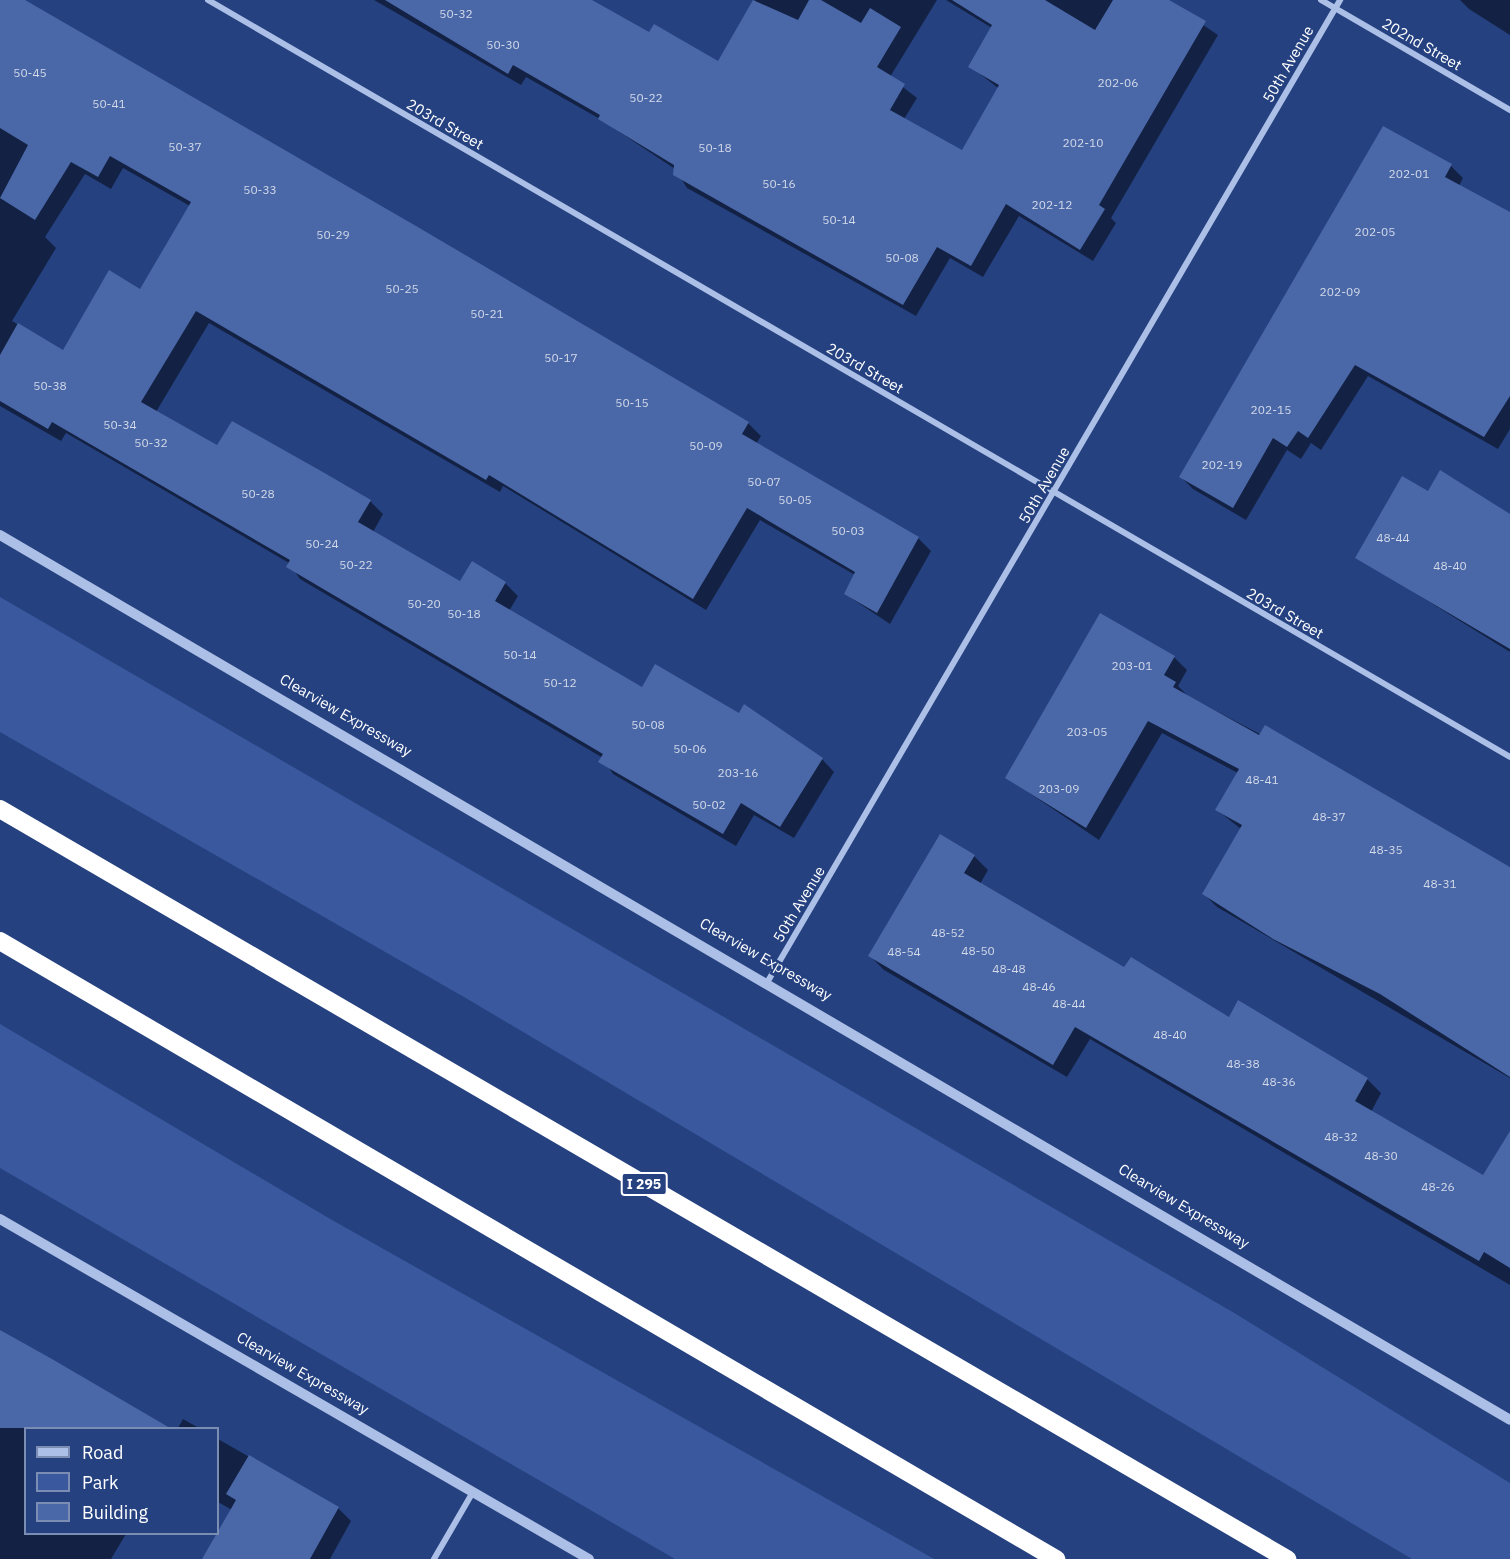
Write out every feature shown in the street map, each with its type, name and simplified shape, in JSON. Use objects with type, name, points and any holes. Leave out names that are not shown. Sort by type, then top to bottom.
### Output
[{"type":"highway","name":"I 295","points":[[0,809],[1287,1559]]},
{"type":"highway","points":[[0,941],[1056,1559]]},
{"type":"street","name":"203rd Street","points":[[208,0],[1510,757]]},
{"type":"street","name":"202nd Street","points":[[1321,0],[1510,110]]},
{"type":"street","name":"50th Avenue","points":[[768,981],[1340,0]]},
{"type":"street","name":"Clearview Expressway","points":[[0,535],[768,981],[1510,1420]]},
{"type":"street","name":"Clearview Expressway","points":[[0,1219],[589,1559]]},
{"type":"street","points":[[434,1559],[473,1492]]},
{"type":"green space","points":[[0,597],[1236,1314],[1510,1483],[1510,1559],[1412,1559],[464,997],[0,732]]},
{"type":"green space","points":[[0,1024],[332,1220],[934,1559],[675,1559],[0,1168]]},
{"type":"building","points":[[0,0],[25,0],[416,226],[749,422],[742,434],[919,537],[877,613],[844,594],[855,572],[747,508],[693,599],[489,475],[486,480],[196,311],[141,402],[217,445],[232,421],[321,471],[371,500],[358,522],[460,581],[472,561],[506,582],[495,601],[642,687],[655,664],[739,713],[744,704],[823,758],[780,827],[741,803],[723,834],[598,762],[603,754],[286,567],[290,560],[52,422],[48,429],[0,401],[0,355],[18,323],[63,350],[109,270],[140,289],[191,202],[110,156],[98,177],[71,162],[35,220],[0,198],[28,145],[0,128]]},
{"type":"building","points":[[385,0],[592,0],[649,32],[654,24],[718,61],[753,0],[798,20],[809,0],[821,0],[861,23],[870,8],[901,27],[877,67],[905,84],[890,110],[962,150],[999,85],[968,67],[992,25],[952,0],[1045,0],[1095,30],[1113,0],[1169,0],[1206,21],[1099,205],[1105,209],[1080,250],[1006,204],[971,266],[937,247],[903,305],[673,175],[674,165],[598,119],[600,115],[513,65],[508,74]]},
{"type":"building","points":[[1383,126],[1452,164],[1445,177],[1510,212],[1510,396],[1484,437],[1355,365],[1308,438],[1298,431],[1287,447],[1273,438],[1233,508],[1179,477]]},
{"type":"building","points":[[1440,470],[1510,514],[1510,649],[1355,558],[1402,476],[1428,491]]},
{"type":"building","points":[[1100,613],[1175,656],[1164,675],[1176,682],[1173,687],[1259,735],[1265,725],[1510,867],[1510,1077],[1380,994],[1273,939],[1202,894],[1242,825],[1215,810],[1239,769],[1148,721],[1086,828],[1005,778]]},
{"type":"building","points":[[940,834],[975,855],[964,873],[1124,967],[1131,957],[1229,1017],[1238,1000],[1368,1078],[1355,1101],[1483,1175],[1510,1131],[1510,1268],[1484,1252],[1479,1261],[1075,1027],[1053,1065],[868,956]]},
{"type":"building","points":[[0,1330],[168,1427],[24,1427],[0,1428]]},
{"type":"building","points":[[249,1455],[339,1507],[310,1559],[202,1559],[216,1535],[219,1535],[219,1530],[236,1500],[226,1494]]}]
